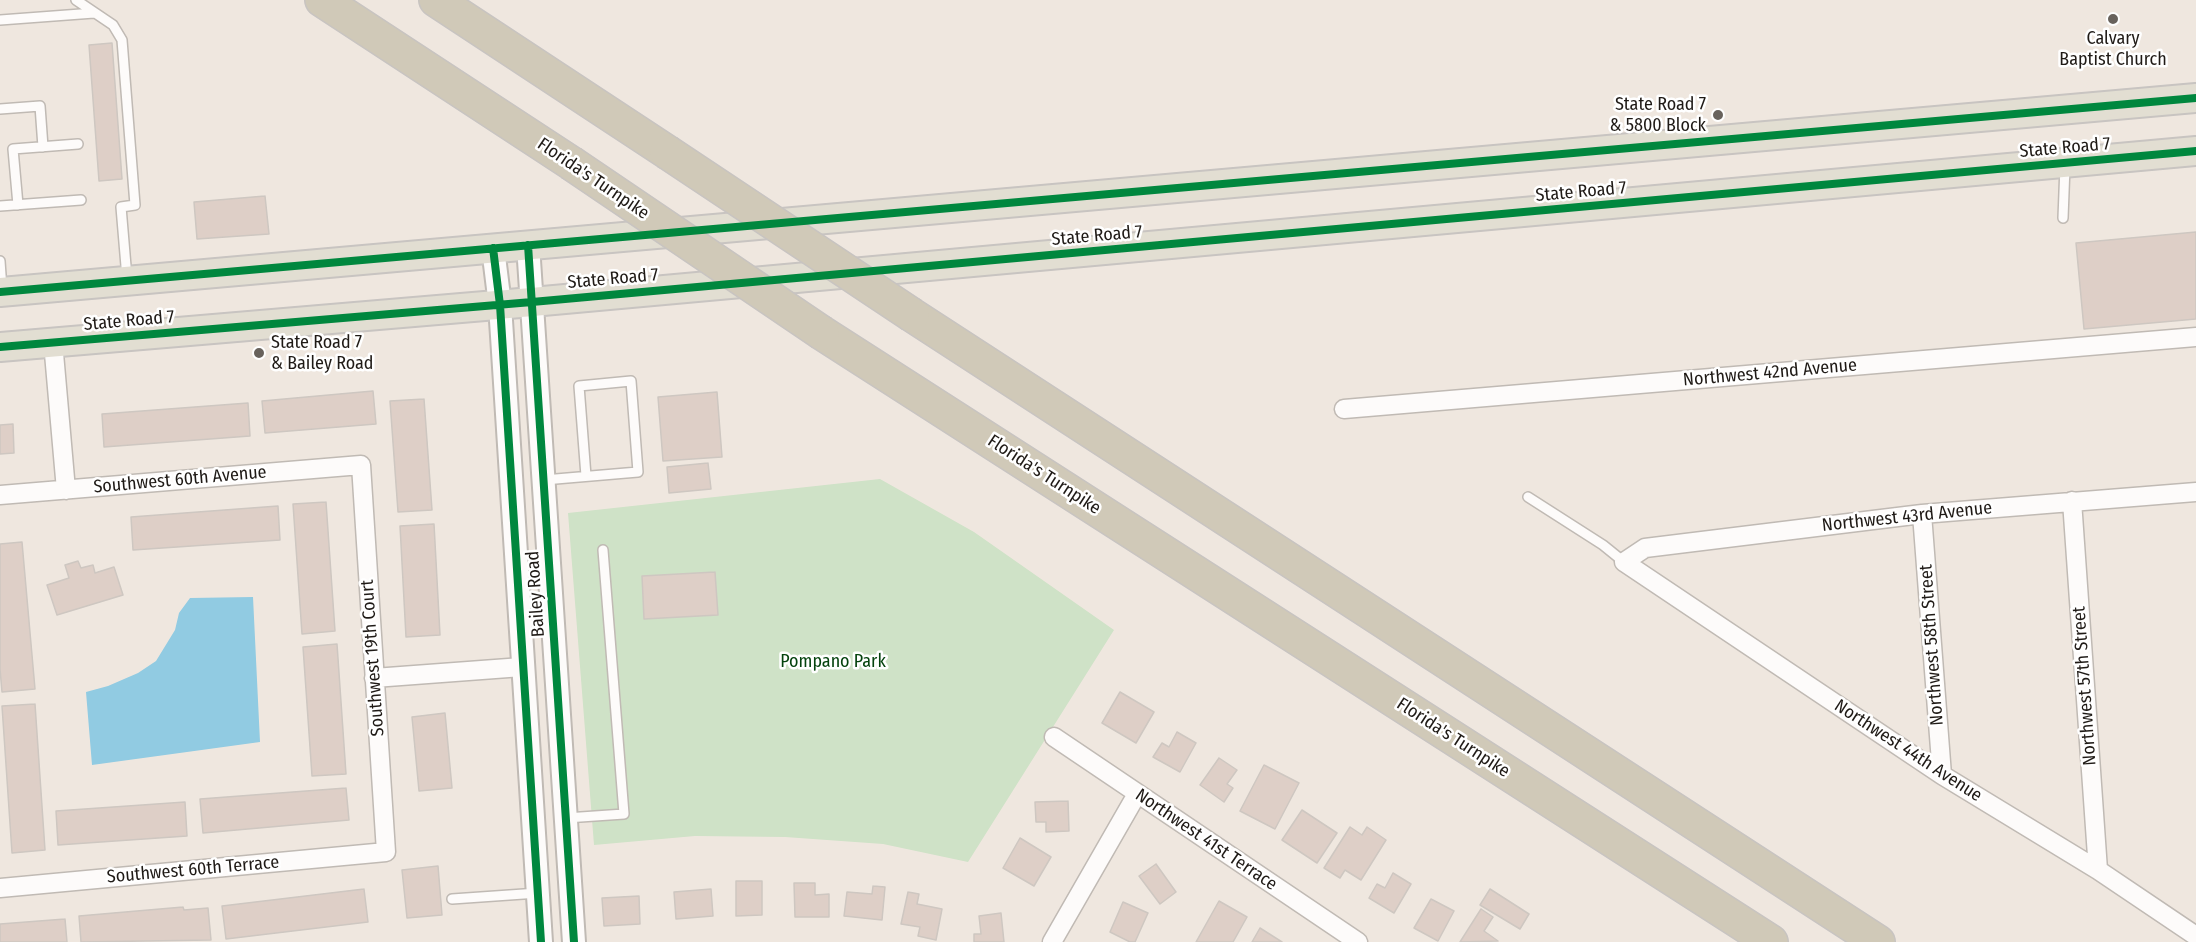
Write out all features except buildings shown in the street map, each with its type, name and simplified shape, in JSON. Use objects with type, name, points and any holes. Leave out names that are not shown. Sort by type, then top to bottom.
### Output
[{"type":"highway","name":"Florida's Turnpike","points":[[322,0],[571,163],[822,333],[1771,942]]},
{"type":"highway","points":[[436,0],[912,315],[1878,942]]},
{"type":"main road","points":[[1,292],[2196,98]]},
{"type":"main road","name":"State Road 7","points":[[0,347],[532,302],[2196,151]]},
{"type":"street","name":"Bailey Road","points":[[528,245],[574,942]]},
{"type":"street","name":"Bailey Road","points":[[494,248],[500,304],[541,942]]},
{"type":"street","name":"Northwest 42nd Avenue","points":[[1344,409],[2196,337]]},
{"type":"street","points":[[53,342],[66,490]]},
{"type":"street","name":"Southwest 60th Avenue","points":[[0,495],[361,465]]},
{"type":"street","name":"Southwest 19th Court","points":[[361,465],[386,852]]},
{"type":"street","name":"Northwest 43rd Avenue","points":[[1624,562],[1645,548],[1922,514],[2196,492]]},
{"type":"street","name":"Northwest 57th Street","points":[[2072,501],[2098,870]]},
{"type":"street","name":"Northwest 58th Street","points":[[1922,514],[1942,775]]},
{"type":"street","name":"Northwest 44th Avenue","points":[[1624,562],[1942,775],[2098,870],[2196,936]]},
{"type":"street","points":[[375,678],[522,667]]},
{"type":"street","name":"Northwest 41st Terrace","points":[[1054,737],[1358,942]]},
{"type":"street","points":[[1052,942],[1137,794]]},
{"type":"street","points":[[533,820],[566,818]]},
{"type":"street","name":"Southwest 60th Terrace","points":[[0,888],[386,852]]},
{"type":"lane","points":[[76,0],[113,25],[122,40],[135,205],[121,207],[127,280]]},
{"type":"lane","points":[[0,20],[94,13]]},
{"type":"lane","points":[[0,109],[39,106],[43,147]]},
{"type":"lane","points":[[18,205],[13,149],[78,144]]},
{"type":"lane","points":[[2062,218],[2066,163]]},
{"type":"lane","points":[[0,206],[81,200]]},
{"type":"lane","points":[[0,261],[1,292]]},
{"type":"lane","points":[[544,480],[638,472],[632,381],[579,386],[585,476]]},
{"type":"lane","points":[[1528,497],[1603,545],[1624,562]]},
{"type":"lane","points":[[566,818],[624,814],[603,550]]},
{"type":"lane","points":[[452,899],[538,893]]},
{"type":"green space","name":"Pompano Park","points":[[880,479],[974,532],[1114,630],[968,862],[883,844],[785,837],[695,836],[594,845],[568,513]]},
{"type":"water","points":[[253,597],[260,742],[92,765],[86,692],[108,686],[138,673],[156,661],[175,630],[179,613],[190,598]]},
{"type":"cycle path","points":[[0,292],[2196,98]]},
{"type":"cycle path","points":[[0,347],[532,302],[2196,151]]},
{"type":"cycle path","points":[[528,245],[574,942]]},
{"type":"cycle path","points":[[493,248],[500,305],[541,942]]},
{"type":"place","name":"Calvary Baptist Church","points":[[2113,19]]},
{"type":"place","name":"State Road 7 & 5800 Block","points":[[1718,115]]},
{"type":"place","name":"State Road 7 & Bailey Road","points":[[259,353]]}]
